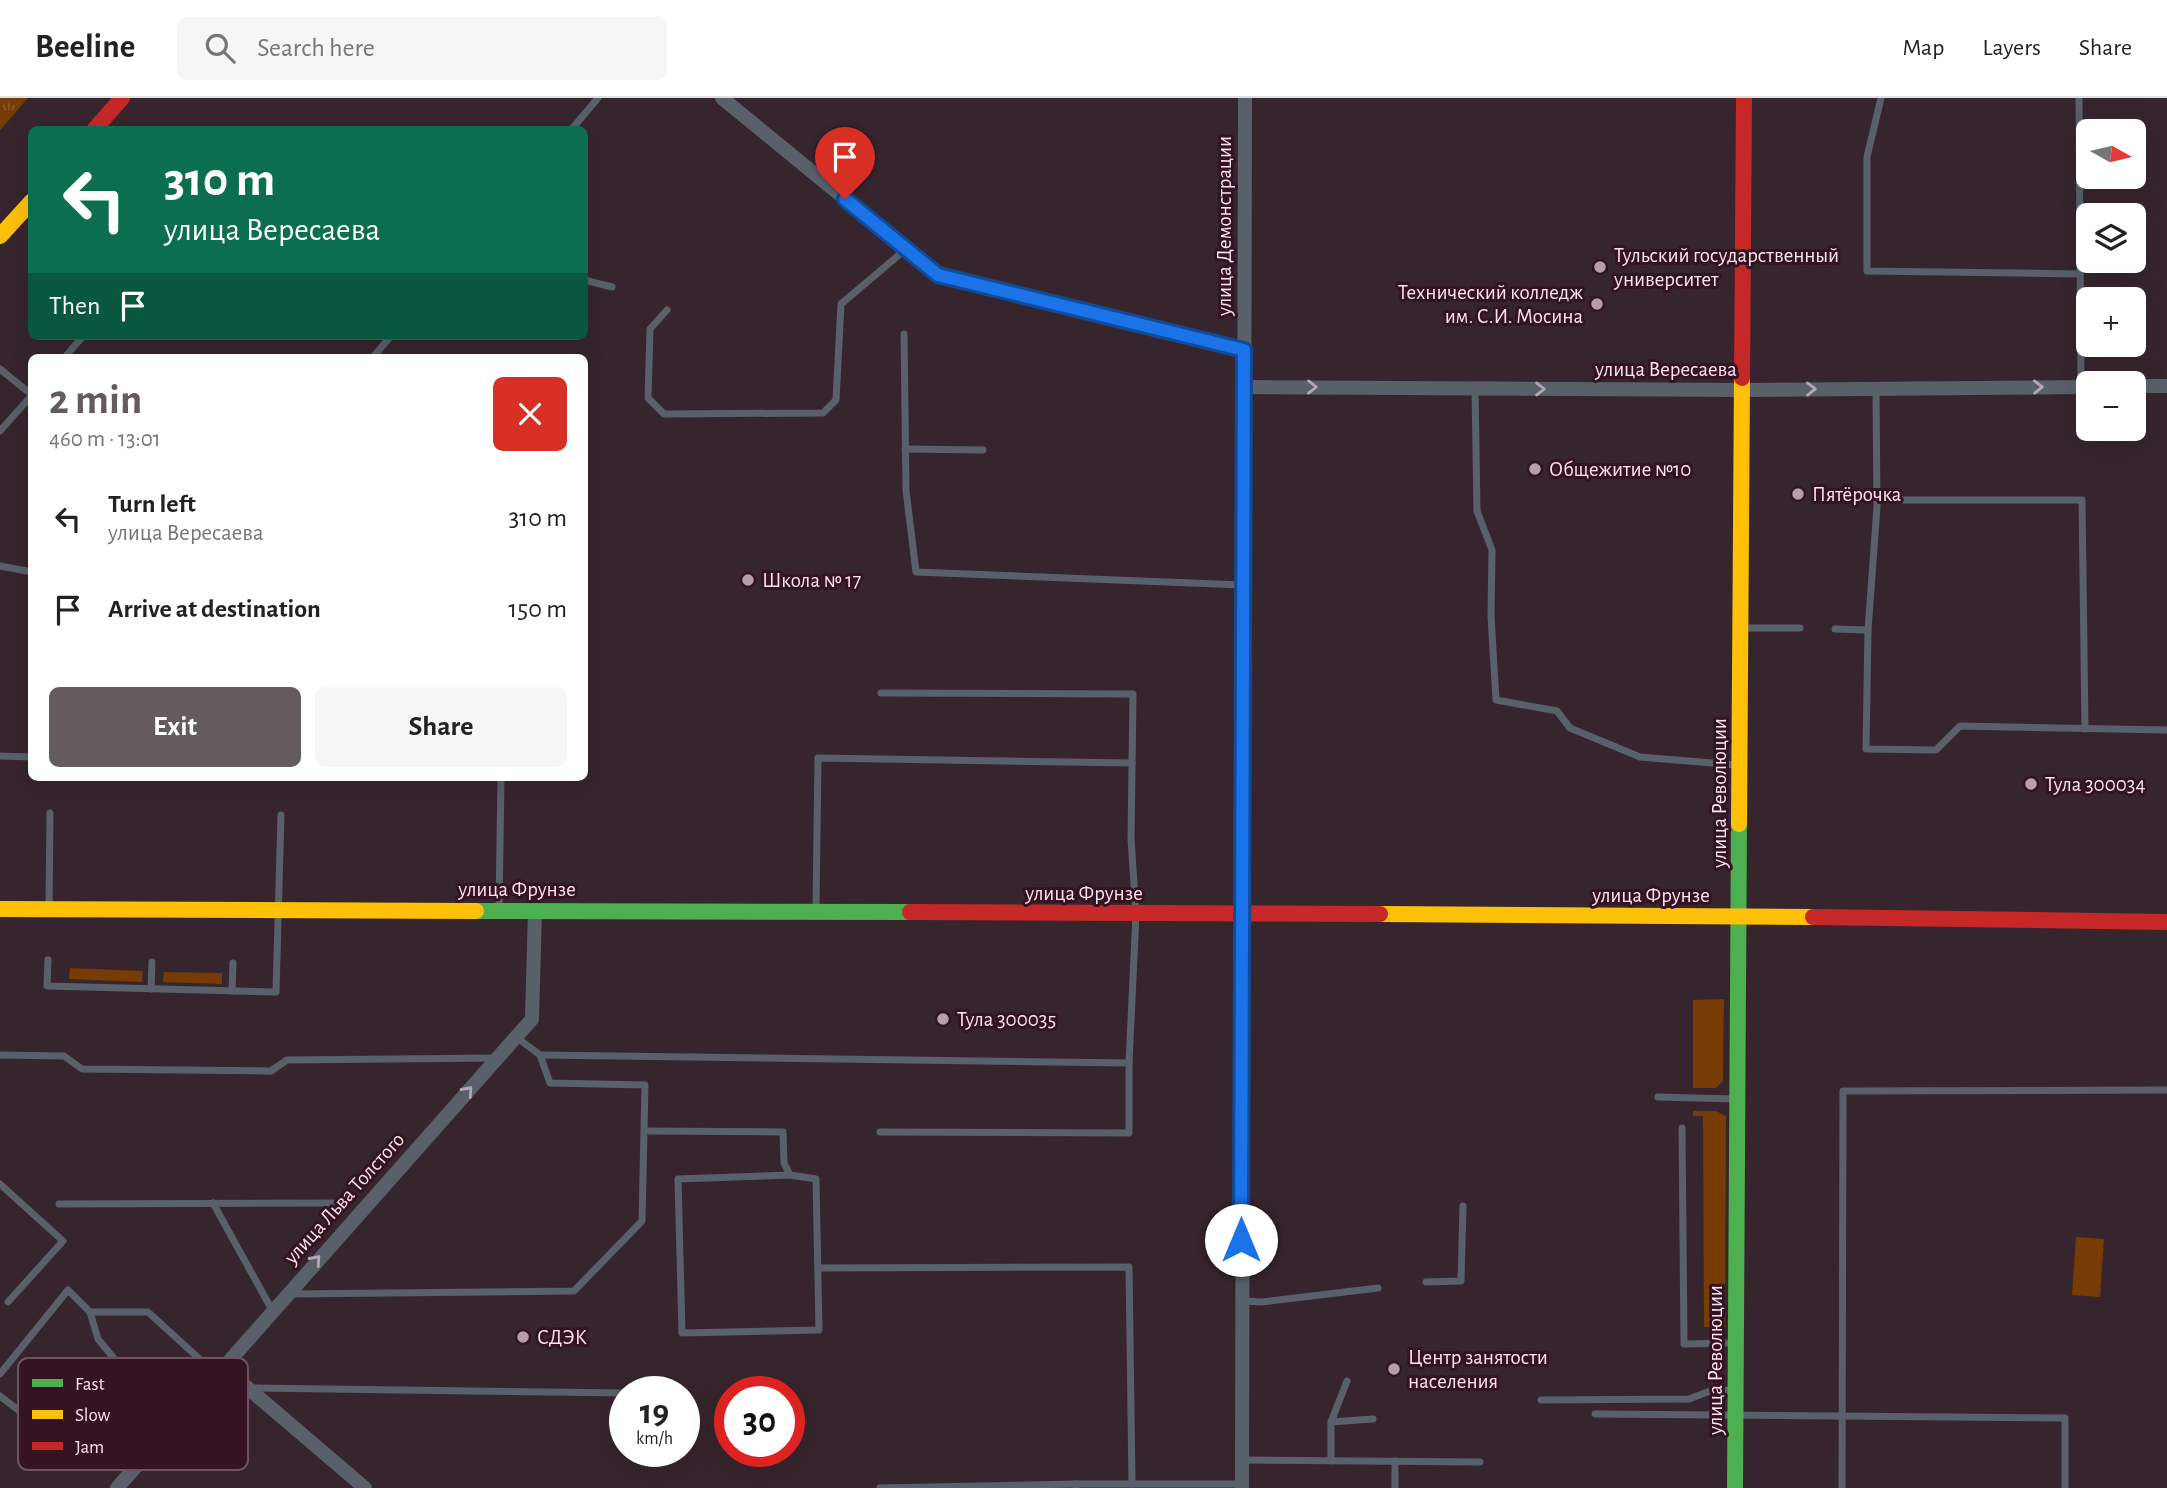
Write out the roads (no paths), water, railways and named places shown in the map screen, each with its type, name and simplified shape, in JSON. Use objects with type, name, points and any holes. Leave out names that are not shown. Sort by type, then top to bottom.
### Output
[{"type":"street","points":[[98,126],[122,98]]},
{"type":"street","points":[[722,98],[938,275],[1244,350]]},
{"type":"street","name":"улица Демонстрации","points":[[1242,1486],[1241,915],[1245,98]]},
{"type":"street","name":"улица Революции","points":[[1735,1488],[1744,98]]},
{"type":"street","points":[[0,236],[28,205]]},
{"type":"street","points":[[2146,386],[2167,386]]},
{"type":"street","name":"улица Вересаева","points":[[1244,387],[1742,390],[2076,387]]},
{"type":"street","name":"улица Фрунзе","points":[[0,909],[499,909],[2167,922]]},
{"type":"street","name":"улица Льва Толстого","points":[[230,1358],[532,1019],[535,910]]},
{"type":"street","points":[[248,1388],[365,1488]]},
{"type":"street","name":"улица Льва Толстого","points":[[117,1488],[133,1470]]},
{"type":"lane","points":[[574,126],[598,98]]},
{"type":"lane","points":[[1881,98],[1867,157],[1867,271],[2080,274]]},
{"type":"lane","points":[[2079,98],[2083,371]]},
{"type":"lane","points":[[667,310],[650,329],[648,398],[664,414],[823,413],[836,400],[841,304],[906,249]]},
{"type":"lane","points":[[588,281],[612,286]]},
{"type":"lane","points":[[904,334],[906,490],[916,572],[1242,585]]},
{"type":"lane","points":[[68,354],[80,340]]},
{"type":"lane","points":[[376,354],[388,340]]},
{"type":"lane","points":[[0,369],[28,392]]},
{"type":"lane","points":[[1475,388],[1477,511],[1492,550],[1491,616],[1496,701],[1557,711],[1570,728],[1640,757],[1740,765]]},
{"type":"lane","points":[[1876,389],[1877,500],[1868,630],[1866,749],[1936,750],[1961,726],[2167,730]]},
{"type":"lane","points":[[0,431],[28,400]]},
{"type":"lane","points":[[905,449],[983,450]]},
{"type":"lane","points":[[1877,500],[2082,500],[2085,729]]},
{"type":"lane","points":[[0,566],[28,571]]},
{"type":"lane","points":[[1741,628],[1800,628]]},
{"type":"lane","points":[[1835,629],[1868,630]]},
{"type":"lane","points":[[880,1132],[1129,1133],[1129,1063],[1136,914],[1131,839],[1133,694],[881,693]]},
{"type":"lane","points":[[0,756],[28,757]]},
{"type":"lane","points":[[816,912],[818,758],[1132,763]]},
{"type":"lane","points":[[499,909],[501,781]]},
{"type":"lane","points":[[49,909],[50,813]]},
{"type":"lane","points":[[48,960],[47,986],[276,992],[281,815]]},
{"type":"lane","points":[[151,989],[152,962]]},
{"type":"lane","points":[[232,991],[233,963]]},
{"type":"lane","points":[[286,1294],[573,1291],[642,1221],[645,1085],[550,1083],[540,1055],[516,1037]]},
{"type":"lane","points":[[0,1055],[64,1056],[82,1069],[271,1071],[287,1060],[497,1058]]},
{"type":"lane","points":[[540,1055],[1129,1063]]},
{"type":"lane","points":[[1842,1488],[1843,1091],[2167,1090]]},
{"type":"lane","points":[[1658,1097],[1738,1099]]},
{"type":"lane","points":[[1682,1128],[1684,1344],[1737,1343]]},
{"type":"lane","points":[[645,1131],[783,1132],[784,1163],[790,1175]]},
{"type":"lane","points":[[790,1175],[816,1179],[819,1330],[682,1333],[678,1179],[790,1175]]},
{"type":"lane","points":[[0,1184],[63,1241],[8,1302]]},
{"type":"lane","points":[[59,1203],[342,1203]]},
{"type":"lane","points":[[213,1203],[272,1310]]},
{"type":"lane","points":[[1426,1282],[1461,1281],[1463,1206]]},
{"type":"lane","points":[[818,1268],[1129,1267],[1132,1484]]},
{"type":"lane","points":[[1242,1301],[1262,1302],[1378,1288]]},
{"type":"lane","points":[[0,1374],[68,1290],[90,1312],[99,1339],[114,1358]]},
{"type":"lane","points":[[90,1312],[148,1312],[204,1358]]},
{"type":"lane","points":[[1331,1461],[1331,1422],[1348,1381]]},
{"type":"lane","points":[[248,1388],[609,1393]]},
{"type":"lane","points":[[1541,1400],[1689,1399],[1710,1391],[1736,1390]]},
{"type":"lane","points":[[0,1396],[18,1410]]},
{"type":"lane","points":[[1595,1414],[2065,1418],[2064,1488]]},
{"type":"lane","points":[[1331,1422],[1373,1419]]},
{"type":"lane","points":[[1241,1460],[1480,1462]]},
{"type":"lane","points":[[1395,1461],[1395,1488]]},
{"type":"lane","points":[[880,1488],[1132,1484],[1242,1486]]},
{"type":"place","name":"Тульский государственный университет","points":[[1600,267]]},
{"type":"place","name":"Технический колледж им. С.И. Мосина","points":[[1597,304]]},
{"type":"place","name":"Общежитие №10","points":[[1535,469]]},
{"type":"place","name":"Пятёрочка","points":[[1798,494]]},
{"type":"place","name":"Школа № 17","points":[[748,580]]},
{"type":"place","name":"Тула 300034","points":[[2031,784]]},
{"type":"place","name":"Тула 300035","points":[[943,1019]]},
{"type":"place","name":"СДЭК","points":[[523,1337]]},
{"type":"place","name":"Центр занятости населения","points":[[1394,1369]]}]
